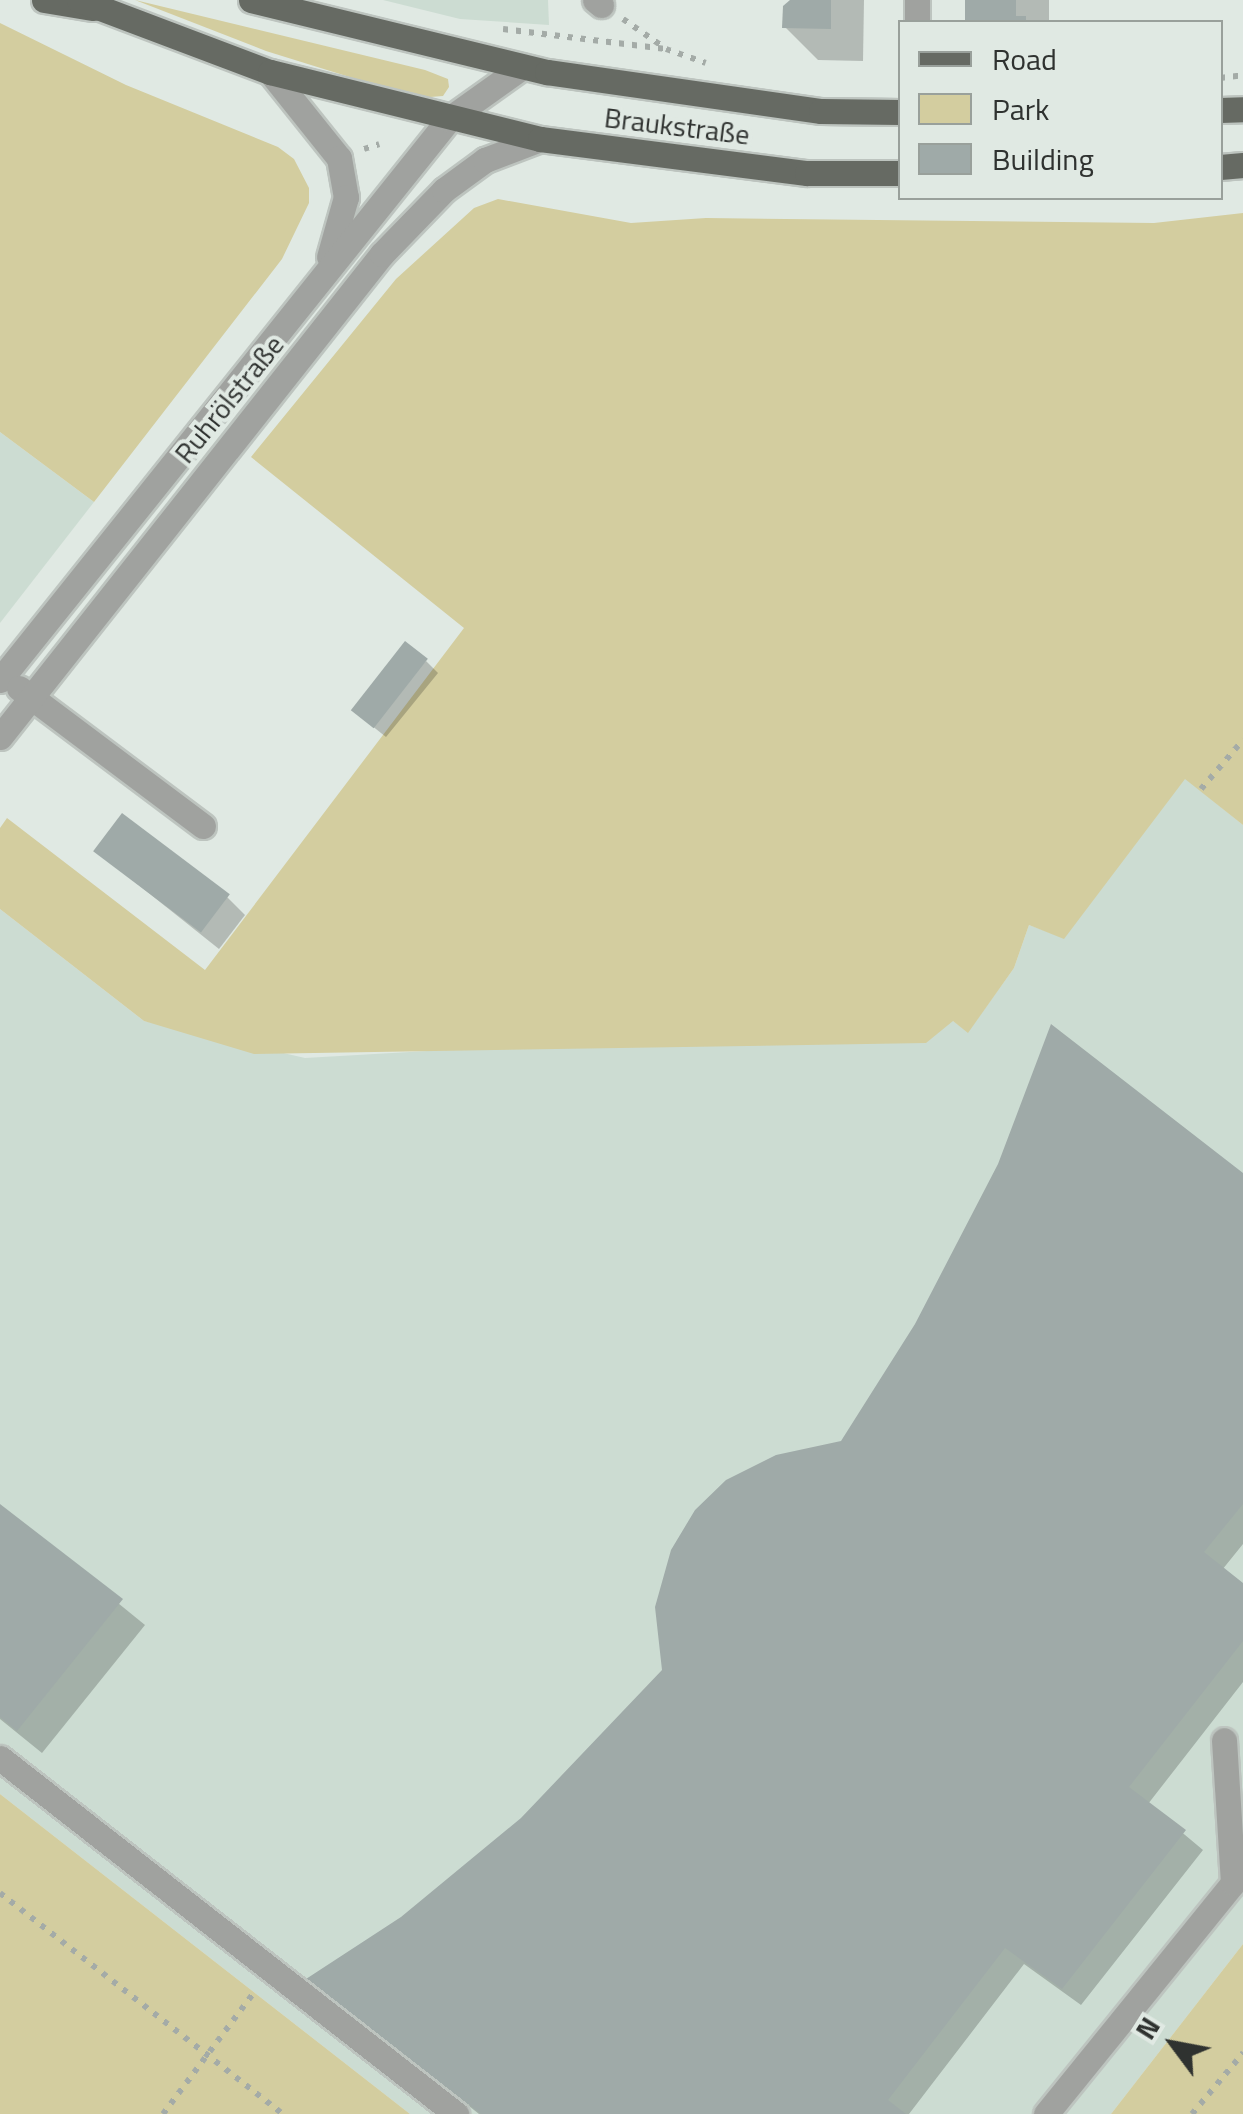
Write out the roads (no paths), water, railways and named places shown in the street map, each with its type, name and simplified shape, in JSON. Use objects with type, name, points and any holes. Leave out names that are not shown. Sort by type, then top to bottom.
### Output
[{"type":"main road","name":"Braukstraße","points":[[44,0],[88,4],[270,72],[540,139],[806,173],[898,173]]},
{"type":"main road","name":"Braukstraße","points":[[252,0],[522,67],[821,110],[898,112]]},
{"type":"street","points":[[326,267],[450,119],[522,67]]},
{"type":"street","points":[[270,72],[339,158],[346,197],[326,267]]},
{"type":"street","name":"Ruhrölstraße","points":[[0,737],[382,254],[444,190],[485,160],[540,139]]},
{"type":"street","name":"Ruhrölstraße","points":[[2,678],[326,267]]},
{"type":"street","points":[[2,678],[203,826]]},
{"type":"street","points":[[1046,2114],[1233,1883],[1224,1740]]},
{"type":"street","points":[[0,1758],[456,2114]]}]
